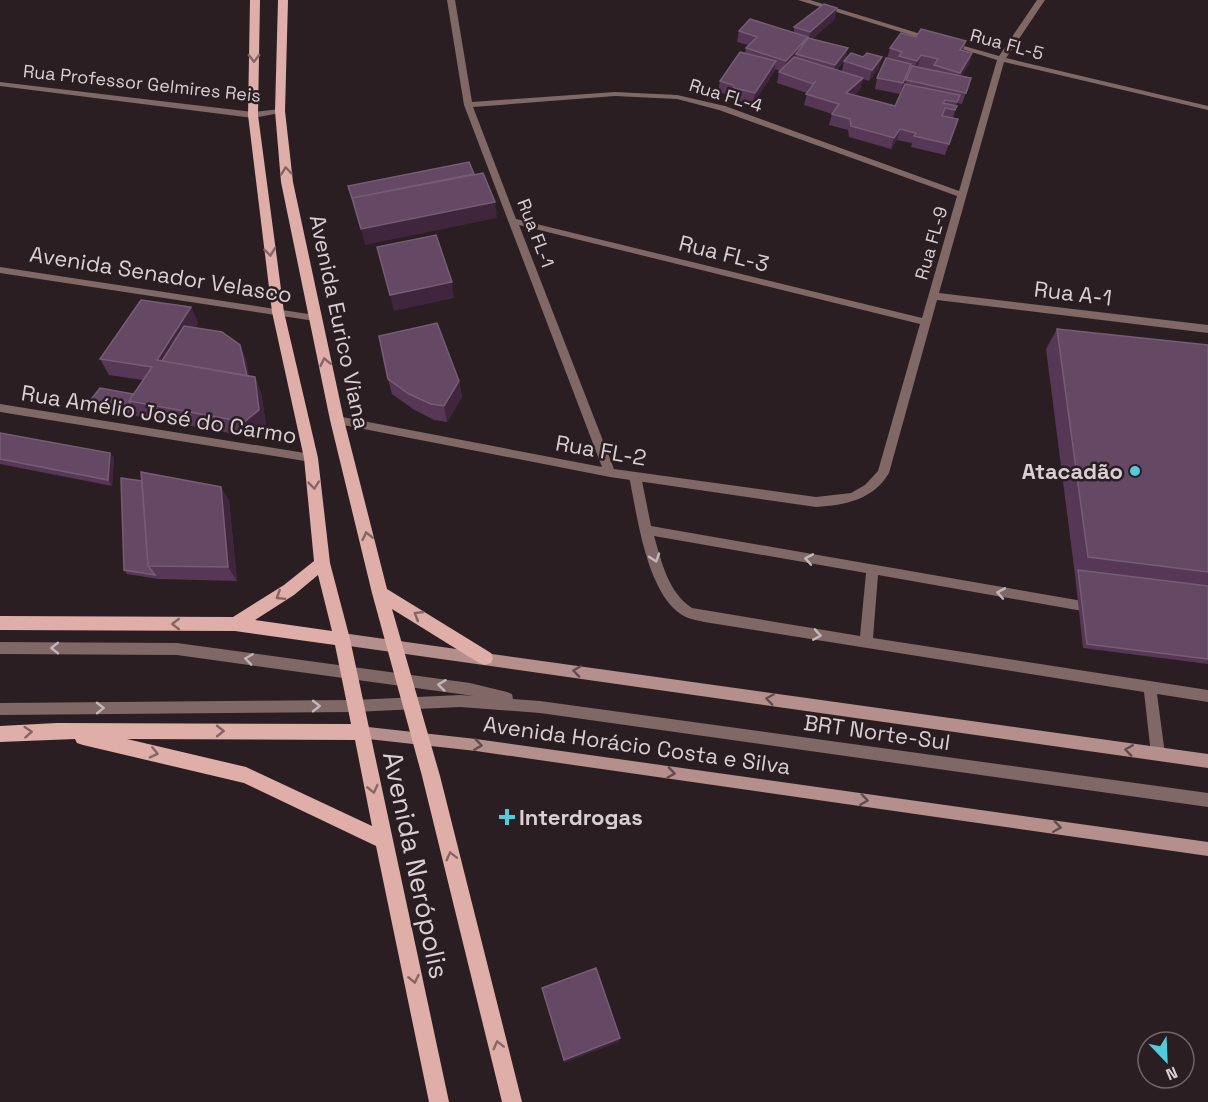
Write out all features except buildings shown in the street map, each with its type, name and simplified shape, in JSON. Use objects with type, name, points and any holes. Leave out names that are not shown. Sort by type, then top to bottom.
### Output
[{"type":"main road","points":[[255,0],[253,115],[278,312],[311,458],[322,563],[342,639]]},
{"type":"main road","name":"Avenida Eurico Viana","points":[[283,0],[280,111],[287,182],[337,420],[380,593],[397,647]]},
{"type":"main road","points":[[235,624],[289,590],[322,563]]},
{"type":"main road","points":[[380,593],[485,658]]},
{"type":"main road","points":[[0,623],[235,624],[1208,761]]},
{"type":"main road","name":"Avenida Nerópolis","points":[[342,639],[359,732],[385,841],[439,1102]]},
{"type":"main road","name":"Avenida Nerópolis","points":[[397,647],[512,1102]]},
{"type":"main road","points":[[0,734],[57,731],[246,775],[385,841]]},
{"type":"main road","name":"Avenida Horácio Costa e Silva","points":[[57,731],[359,732],[420,738],[1208,849]]},
{"type":"street","name":"Rua FL-1","points":[[451,0],[468,105],[610,473]]},
{"type":"street","name":"Rua FL-5","points":[[802,0],[1001,59],[1208,108]]},
{"type":"street","name":"Rua FL-9","points":[[859,494],[874,486],[883,474],[1001,59],[1041,0]]},
{"type":"street","name":"Rua Professor Gelmires Reis","points":[[0,84],[253,115],[280,111]]},
{"type":"street","name":"Rua FL-4","points":[[468,105],[615,94],[677,97],[722,108],[962,195]]},
{"type":"street","name":"Rua FL-3","points":[[514,221],[926,322]]},
{"type":"street","name":"Avenida Senador Velasco","points":[[0,270],[315,318]]},
{"type":"street","name":"Rua A-1","points":[[933,296],[1208,329]]},
{"type":"street","name":"Rua Amélio José do Carmo","points":[[0,408],[311,458]]},
{"type":"street","name":"Rua FL-2","points":[[337,420],[635,477],[816,502],[839,501],[859,494]]},
{"type":"street","points":[[635,477],[646,530],[661,577],[686,611],[704,617],[1208,696]]},
{"type":"street","points":[[646,530],[1104,610]]},
{"type":"street","points":[[866,643],[872,570]]},
{"type":"street","points":[[0,648],[177,649],[470,689],[540,707]]},
{"type":"street","points":[[1150,688],[1158,754]]},
{"type":"street","points":[[0,709],[354,706],[460,701],[540,707]]},
{"type":"street","name":"BRT Norte-Sul","points":[[540,707],[1208,800]]},
{"type":"place","name":"Atacadão","points":[[1135,471]]},
{"type":"place","name":"Interdrogas","points":[[507,817]]}]
